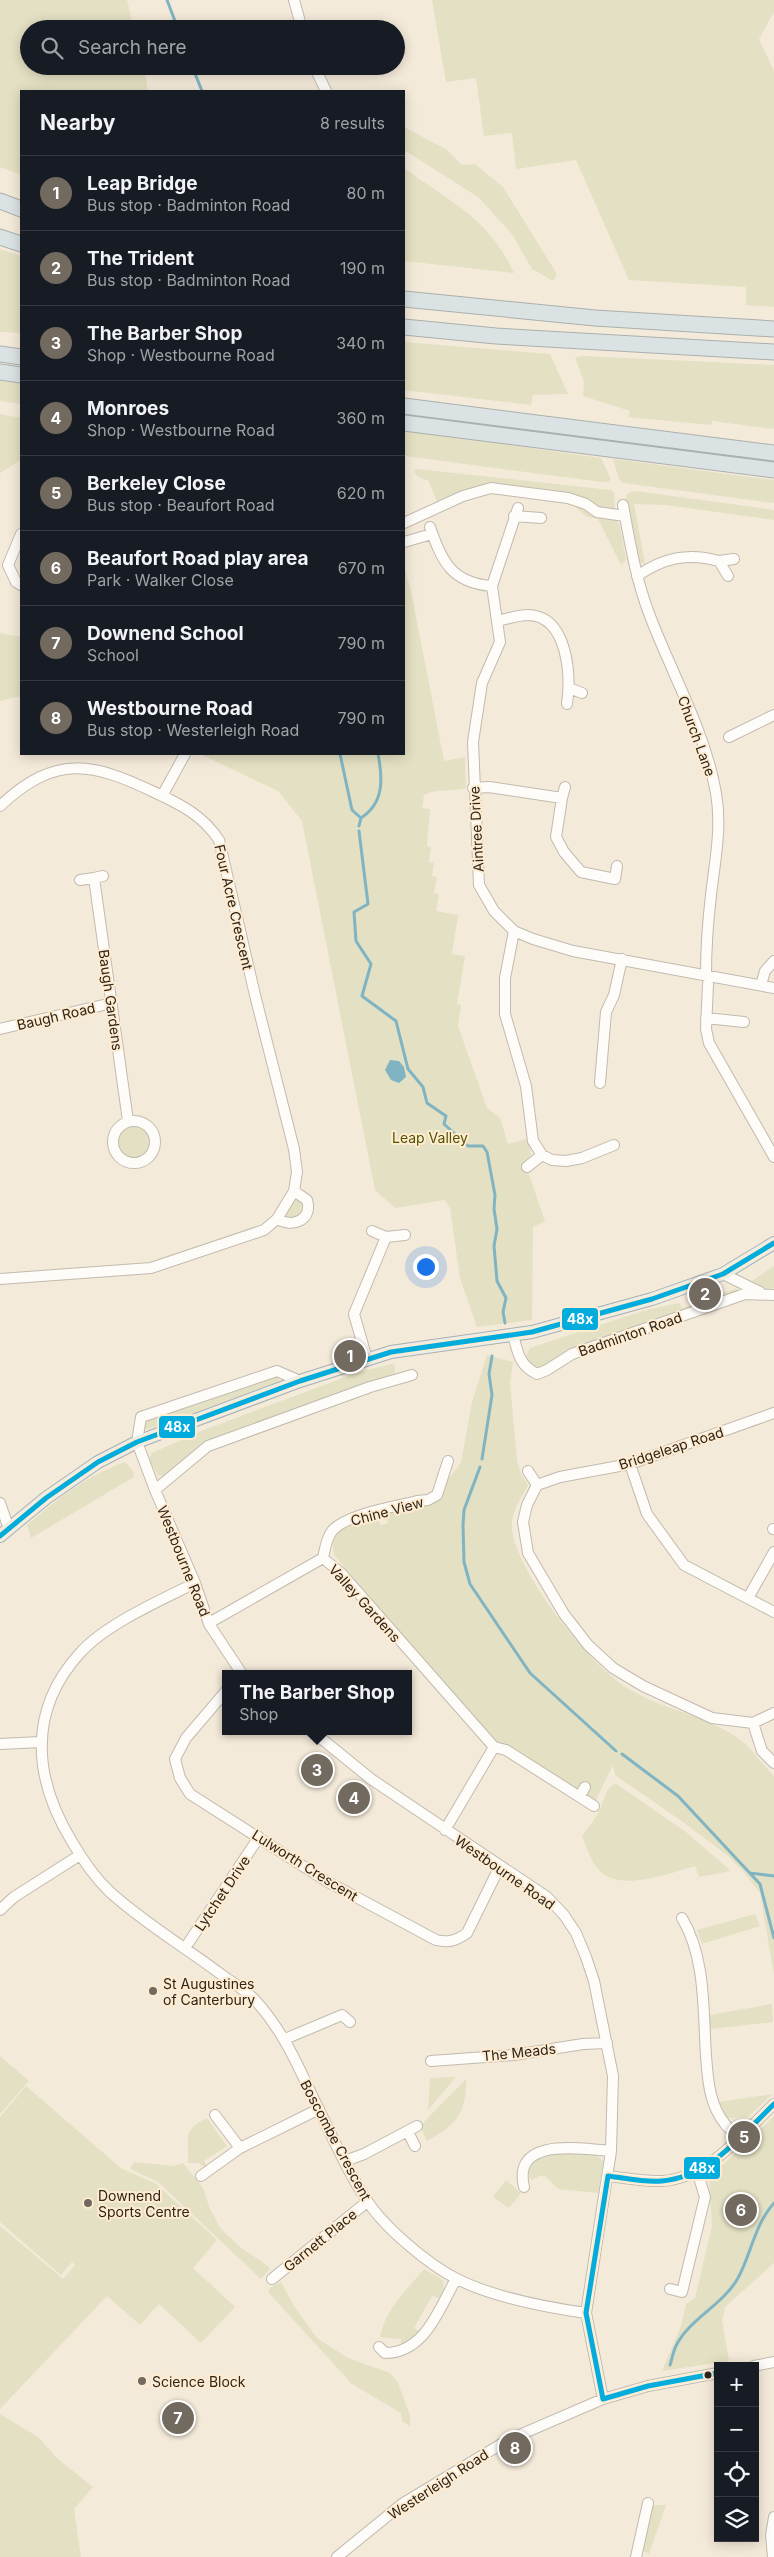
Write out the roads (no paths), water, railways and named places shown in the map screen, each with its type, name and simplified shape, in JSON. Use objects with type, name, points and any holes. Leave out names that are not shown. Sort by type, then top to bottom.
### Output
[{"type":"highway","points":[[0,201],[20,209]]},
{"type":"highway","points":[[0,236],[20,244]]},
{"type":"highway","points":[[405,299],[595,318],[774,329]]},
{"type":"highway","points":[[405,327],[496,336],[774,352]]},
{"type":"highway","points":[[0,354],[20,357]]},
{"type":"highway","points":[[0,372],[20,375]]},
{"type":"highway","points":[[405,406],[774,453]]},
{"type":"highway","points":[[405,423],[774,470]]},
{"type":"main road","name":"Badminton Road","points":[[4,1532],[46,1498],[98,1462],[137,1442],[300,1381],[391,1352],[513,1335],[559,1325],[652,1299],[723,1274],[774,1243]]},
{"type":"street","points":[[294,0],[300,20]]},
{"type":"street","points":[[318,75],[326,90]]},
{"type":"street","points":[[405,523],[463,496],[491,488],[568,498],[586,504],[597,512],[625,516]]},
{"type":"street","name":"Church Lane","points":[[623,505],[637,576],[650,615],[703,748],[716,794],[719,818],[718,844],[706,937],[706,1018],[709,1043],[774,1157]]},
{"type":"street","name":"Aintree Drive","points":[[541,518],[516,512],[492,586],[500,642],[482,683],[473,742],[473,788],[479,885],[494,912],[514,931],[573,951],[622,959],[707,979],[774,988]]},
{"type":"street","points":[[405,542],[431,530],[446,566],[470,582],[492,586]]},
{"type":"street","points":[[20,536],[8,565],[13,577],[20,584]]},
{"type":"street","points":[[637,576],[654,565],[678,556],[702,556],[719,561],[734,559]]},
{"type":"street","points":[[719,561],[728,576]]},
{"type":"street","points":[[497,621],[528,615],[541,617],[554,627],[563,643],[569,688],[567,704]]},
{"type":"street","points":[[569,688],[582,693]]},
{"type":"street","points":[[728,737],[774,715]]},
{"type":"street","points":[[162,796],[184,755]]},
{"type":"street","name":"Four Acre Crescent","points":[[0,806],[19,788],[40,775],[68,768],[95,769],[122,776],[197,814],[209,825],[219,840],[255,995],[294,1149],[297,1172],[294,1191],[277,1219],[264,1230],[151,1268],[0,1279]]},
{"type":"street","points":[[473,788],[490,787],[562,798]]},
{"type":"street","points":[[565,787],[556,837],[569,859],[582,872],[616,879],[618,866]]},
{"type":"street","name":"Baugh Gardens","points":[[80,880],[98,877],[128,1121]]},
{"type":"street","points":[[514,931],[505,978],[505,1014],[526,1086],[534,1141],[542,1155],[552,1160],[582,1158],[599,1146],[614,1146]]},
{"type":"street","points":[[600,1083],[606,1012],[614,995],[622,959]]},
{"type":"street","points":[[760,985],[765,971],[774,961]]},
{"type":"street","name":"Baugh Road","points":[[0,1029],[112,1002]]},
{"type":"street","points":[[706,1018],[744,1022]]},
{"type":"street","points":[[128,1121],[145,1123],[155,1135],[156,1145],[152,1155],[144,1162],[127,1163],[116,1154],[113,1136],[120,1126],[128,1121]]},
{"type":"street","points":[[527,1167],[542,1155]]},
{"type":"street","points":[[277,1219],[289,1224],[299,1222],[306,1216],[309,1206],[307,1200],[294,1191]]},
{"type":"street","points":[[372,1230],[386,1237],[405,1236]]},
{"type":"street","points":[[367,1360],[354,1314],[386,1237]]},
{"type":"street","points":[[723,1274],[769,1294]]},
{"type":"street","name":"Badminton Road","points":[[513,1335],[518,1354],[526,1368],[537,1374],[572,1354],[745,1294],[769,1294]]},
{"type":"street","points":[[137,1442],[141,1417],[277,1371],[300,1381]]},
{"type":"street","points":[[155,1490],[208,1446],[370,1386],[412,1376]]},
{"type":"street","name":"Bridgeleap Road","points":[[537,1485],[560,1478],[630,1464],[774,1413]]},
{"type":"street","name":"Westbourne Road","points":[[137,1442],[155,1490],[195,1583],[209,1623],[239,1670]]},
{"type":"street","name":"Chine View","points":[[323,1558],[327,1540],[332,1530],[350,1519],[417,1501],[428,1500],[437,1495],[448,1461]]},
{"type":"street","points":[[630,1464],[647,1514],[684,1565],[774,1612]]},
{"type":"street","points":[[528,1471],[537,1485],[527,1504],[523,1522],[528,1554],[564,1614],[588,1645],[613,1668],[643,1686],[712,1718],[753,1722],[774,1713]]},
{"type":"street","points":[[0,1504],[4,1532]]},
{"type":"street","points":[[748,1598],[774,1552]]},
{"type":"street","name":"Valley Gardens","points":[[209,1623],[323,1558],[342,1573],[494,1747],[506,1750],[582,1792],[594,1806]]},
{"type":"street","name":"Boscombe Crescent","points":[[195,1583],[121,1623],[81,1651],[52,1696],[44,1716],[40,1742],[49,1793],[61,1824],[80,1856],[109,1891],[142,1918],[253,1998],[286,2039],[345,2161],[368,2202],[386,2225],[421,2255],[456,2279],[506,2295],[586,2313]]},
{"type":"street","name":"Lulworth Crescent","points":[[222,1696],[186,1738],[175,1759],[180,1778],[190,1794],[328,1882],[436,1940],[446,1942],[458,1939],[467,1933],[500,1866]]},
{"type":"street","points":[[753,1722],[762,1752],[774,1763]]},
{"type":"street","name":"Westbourne Road","points":[[317,1735],[371,1779],[547,1898],[564,1915],[576,1934],[594,1981],[612,2076],[611,2151],[586,2313],[603,2399]]},
{"type":"street","points":[[0,1744],[40,1742]]},
{"type":"street","points":[[445,1830],[494,1747]]},
{"type":"street","name":"Lytchet Drive","points":[[186,1948],[259,1837]]},
{"type":"street","points":[[0,1910],[14,1897],[80,1856]]},
{"type":"street","points":[[682,1918],[692,1936],[698,1964],[708,2084],[713,2104],[726,2126],[740,2136]]},
{"type":"street","points":[[286,2039],[342,2015],[350,2022]]},
{"type":"street","name":"The Meads","points":[[431,2061],[514,2055],[583,2044],[607,2043]]},
{"type":"street","points":[[608,2176],[663,2181],[682,2177],[697,2171],[712,2162],[774,2104]]},
{"type":"street","points":[[201,2176],[240,2148],[319,2109]]},
{"type":"street","points":[[215,2115],[240,2148]]},
{"type":"street","points":[[345,2161],[417,2126]]},
{"type":"street","points":[[408,2132],[415,2146]]},
{"type":"street","points":[[524,2187],[523,2167],[534,2155],[544,2150],[557,2148],[611,2151]]},
{"type":"street","points":[[670,2289],[682,2292],[705,2197],[697,2171]]},
{"type":"street","name":"Garnett Place","points":[[272,2278],[368,2202]]},
{"type":"street","points":[[383,2354],[398,2353],[413,2346],[427,2332],[456,2279]]},
{"type":"street","points":[[759,2365],[774,2362]]},
{"type":"street","name":"Westerleigh Road","points":[[337,2557],[402,2504],[508,2440],[603,2399],[648,2386],[714,2374]]},
{"type":"street","points":[[636,2557],[648,2502]]},
{"type":"street","points":[[773,2557],[771,2535],[774,2516]]},
{"type":"water","points":[[390,1060],[399,1061],[404,1067],[406,1077],[399,1083],[391,1080],[385,1070]]},
{"type":"waterway","points":[[167,0],[175,20]]},
{"type":"waterway","points":[[196,75],[202,90]]},
{"type":"waterway","points":[[340,755],[352,810],[361,818]]},
{"type":"waterway","points":[[359,826],[361,818],[369,812],[378,798],[381,781],[378,755]]},
{"type":"waterway","points":[[359,831],[368,904],[354,912],[356,941],[371,964],[362,996],[396,1021],[408,1069],[423,1087],[427,1103],[446,1116],[444,1124],[468,1146],[483,1146],[487,1152],[495,1195],[494,1209],[497,1229],[494,1246],[497,1281],[506,1298],[503,1312],[505,1323]]},
{"type":"waterway","points":[[482,1459],[492,1395],[489,1374],[492,1356]]},
{"type":"waterway","points":[[480,1467],[464,1510],[464,1562],[470,1584],[530,1673],[616,1751]]},
{"type":"waterway","points":[[622,1754],[678,1796],[760,1884],[774,1938]]},
{"type":"waterway","points":[[750,1873],[774,1876]]},
{"type":"waterway","points":[[670,2365],[675,2348],[682,2336],[732,2288],[762,2220],[774,2203]]},
{"type":"place","name":"The Trident","points":[[705,1294]]},
{"type":"place","name":"Leap Bridge","points":[[350,1356]]},
{"type":"place","name":"The Barber Shop","points":[[317,1770]]},
{"type":"place","name":"Monroes","points":[[354,1798]]},
{"type":"place","name":"St Augustines of Canterbury","points":[[153,1991]]},
{"type":"place","name":"Berkeley Close","points":[[744,2137]]},
{"type":"place","name":"Downend Sports Centre","points":[[88,2203]]},
{"type":"place","name":"Beaufort Road play area","points":[[741,2210]]},
{"type":"place","name":"Science Block","points":[[142,2381]]},
{"type":"place","name":"Downend School","points":[[178,2418]]},
{"type":"place","name":"Westbourne Road","points":[[515,2448]]},
{"type":"park label","name":"Leap Valley","points":[[430,1137]]}]
